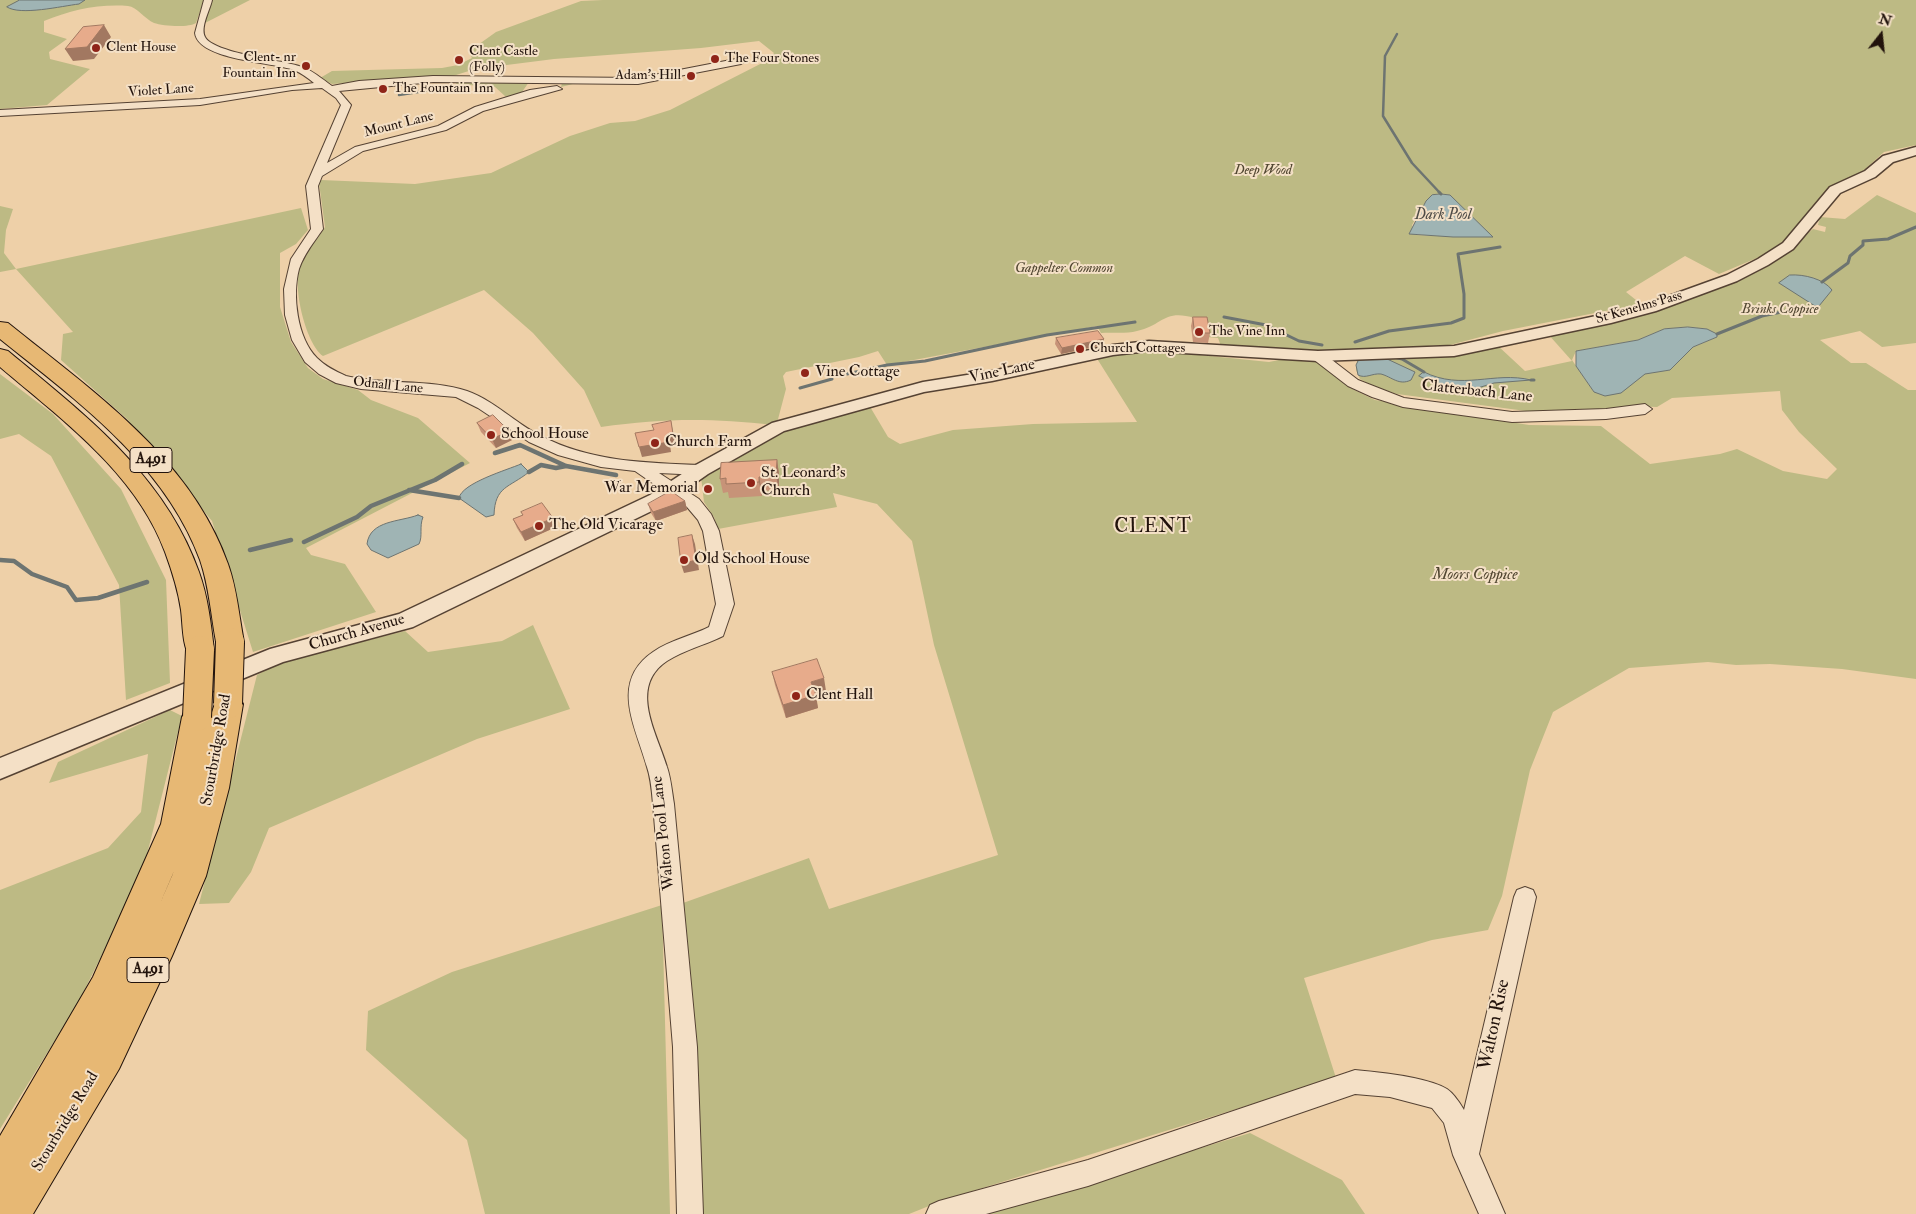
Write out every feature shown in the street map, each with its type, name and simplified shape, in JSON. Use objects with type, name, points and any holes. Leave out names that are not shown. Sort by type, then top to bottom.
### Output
[{"type":"highway","name":"Stourbridge Road","points":[[0,328],[116,423],[161,470],[185,506],[213,557],[230,642],[213,710],[177,824],[106,990],[0,1174]]},
{"type":"highway","name":"Stourbridge Road","points":[[0,356],[90,433],[137,482],[162,519],[186,570],[195,608],[200,650],[213,710],[213,788],[188,876],[160,944],[106,1056],[10,1214]]},
{"type":"street","points":[[208,0],[199,27],[200,38],[204,43],[225,52],[295,67],[311,75],[327,87],[434,79],[575,84]]},
{"type":"street","name":"Mount Lane","points":[[319,173],[359,149],[442,128],[479,109],[530,93],[575,84],[654,80],[741,61]]},
{"type":"street","points":[[292,87],[311,75]]},
{"type":"street","name":"Violet Lane","points":[[0,113],[200,102],[292,87],[327,87]]},
{"type":"street","name":"Odnall Lane","points":[[327,87],[343,98],[346,105],[312,186],[317,228],[299,251],[293,264],[289,297],[301,347],[309,360],[325,374],[354,384],[459,394],[485,403],[546,445],[589,458],[641,469],[701,470]]},
{"type":"street","name":"St Kenelms Pass","points":[[1318,356],[1454,351],[1650,308],[1732,278],[1763,262],[1788,246],[1835,190],[1870,174],[1888,159],[1916,151]]},
{"type":"street","name":"Vine Lane","points":[[701,470],[778,428],[923,387],[992,376],[1093,353],[1149,346],[1318,356]]},
{"type":"street","name":"Clatterbach Lane","points":[[1318,356],[1353,383],[1377,394],[1403,402],[1512,417],[1606,414],[1645,410]]},
{"type":"street","name":"Odnall Lane","points":[[641,469],[658,478],[672,490]]},
{"type":"street","name":"Church Avenue","points":[[0,769],[278,655],[405,621],[657,500],[701,470]]},
{"type":"street","name":"Walton Pool Lane","points":[[672,490],[693,503],[711,531],[725,604],[717,631],[706,638],[664,653],[651,664],[639,683],[637,702],[660,778],[682,990],[690,1214]]},
{"type":"street","name":"Walton Rise","points":[[1466,1154],[1525,896]]},
{"type":"street","points":[[939,1214],[1088,1173],[1355,1082],[1390,1085],[1439,1098],[1454,1116],[1466,1154],[1492,1214]]},
{"type":"green space","points":[[0,0],[204,0],[196,23],[187,26],[169,26],[154,23],[128,6],[106,6],[85,9],[44,21],[44,32],[67,39],[49,52],[50,59],[90,69],[47,105],[0,109]]},
{"type":"green space","points":[[211,0],[250,0],[205,23]]},
{"type":"green space","name":"Deep Wood","points":[[1916,0],[1916,145],[1884,152],[1862,172],[1821,196],[1787,239],[1764,255],[1719,274],[1685,256],[1626,292],[1641,304],[1503,331],[1450,345],[1318,351],[1222,349],[1218,338],[1207,337],[1195,318],[1176,315],[1133,332],[1101,333],[1097,326],[887,365],[878,351],[859,357],[786,372],[783,376],[786,389],[777,423],[773,425],[687,420],[601,427],[584,390],[533,333],[484,290],[323,356],[316,349],[305,326],[298,283],[298,271],[301,262],[325,227],[319,183],[321,180],[415,184],[491,173],[570,136],[610,123],[635,121],[670,110],[770,59],[774,53],[759,41],[701,48],[554,59],[475,69],[453,76],[332,84],[320,78],[332,71],[442,68],[458,65],[472,58],[468,52],[496,32],[581,1]],"holes":[[[1435,194],[1450,195],[1492,237],[1415,235],[1412,225],[1426,201]]]},
{"type":"green space","points":[[458,80],[572,83],[573,84],[561,87],[562,83],[529,82],[522,92],[506,97],[495,87],[456,84]]},
{"type":"green space","points":[[1877,195],[1916,213],[1916,343],[1882,347],[1860,331],[1820,340],[1851,363],[1866,363],[1908,390],[1916,390],[1916,679],[1842,669],[1770,664],[1736,665],[1708,662],[1629,668],[1553,712],[1530,770],[1502,896],[1488,930],[1432,940],[1304,978],[1336,1078],[944,1200],[909,1214],[703,1214],[683,903],[809,858],[829,909],[998,855],[934,645],[912,541],[877,504],[833,493],[837,507],[718,529],[714,517],[704,502],[701,477],[747,448],[790,429],[869,405],[888,437],[900,444],[953,430],[1033,424],[1137,422],[1096,357],[1151,350],[1269,362],[1284,359],[1319,360],[1350,388],[1375,400],[1529,425],[1601,426],[1650,464],[1720,454],[1737,449],[1783,471],[1827,479],[1837,469],[1799,432],[1782,410],[1780,391],[1672,398],[1657,407],[1630,406],[1612,412],[1526,411],[1397,394],[1373,386],[1360,379],[1356,370],[1358,354],[1442,357],[1497,345],[1525,371],[1572,361],[1548,334],[1725,285],[1770,264],[1813,229],[1825,232],[1826,227],[1818,225],[1820,217],[1845,219]],"holes":[[[1688,327],[1707,329],[1717,337],[1693,347],[1670,370],[1645,373],[1594,392],[1572,360],[1576,351],[1638,340],[1664,329]]]},
{"type":"green space","points":[[0,206],[13,209],[6,230],[4,253],[16,269],[0,272]]},
{"type":"green space","points":[[301,208],[308,230],[296,244],[280,253],[280,307],[291,342],[308,368],[323,379],[358,390],[371,400],[418,418],[470,463],[306,548],[311,555],[345,564],[376,612],[253,652],[212,521],[127,419],[61,360],[63,334],[73,332],[16,269]]},
{"type":"green space","points":[[0,374],[53,414],[121,489],[166,580],[170,683],[126,700],[119,585],[51,456],[19,434],[0,439]]},
{"type":"green space","points":[[533,625],[570,709],[477,739],[269,828],[251,872],[229,903],[199,904],[257,675],[282,662],[405,631],[428,652],[502,641]]},
{"type":"green space","points":[[170,710],[182,716],[142,874],[78,1003],[0,1129],[0,890],[108,848],[141,812],[148,754],[49,783],[58,762]]},
{"type":"green space","points":[[662,905],[670,1214],[485,1214],[467,1140],[366,1050],[368,1011],[452,972]]},
{"type":"green space","points":[[1250,1133],[1342,1180],[1365,1214],[984,1214]]},
{"type":"water","points":[[20,0],[85,0],[79,4],[31,11],[13,10],[7,7]]},
{"type":"water","name":"Dark Pool","points":[[1432,195],[1450,195],[1493,237],[1409,234],[1426,201]]},
{"type":"water","points":[[1790,275],[1813,278],[1824,283],[1832,290],[1819,306],[1815,306],[1779,283]]},
{"type":"water","points":[[1688,327],[1707,329],[1717,334],[1717,337],[1693,347],[1670,370],[1645,374],[1621,393],[1605,396],[1594,392],[1576,366],[1576,351],[1638,340],[1664,329]]},
{"type":"water","points":[[1385,358],[1415,372],[1411,380],[1399,382],[1381,374],[1358,375],[1356,365],[1359,359]]},
{"type":"water","points":[[1424,372],[1438,377],[1465,381],[1504,378],[1531,380],[1494,383],[1471,390],[1431,382],[1419,376]]},
{"type":"water","points":[[521,464],[529,472],[500,493],[495,505],[494,515],[486,517],[459,498],[462,492],[476,482]]},
{"type":"water","points":[[418,515],[423,517],[419,544],[388,558],[371,550],[367,544],[369,536],[380,526]]},
{"type":"building","points":[[104,25],[87,47],[65,49],[83,27]]},
{"type":"building","points":[[1193,317],[1207,317],[1210,333],[1195,333]]},
{"type":"building","points":[[1098,331],[1104,339],[1062,348],[1056,338]]},
{"type":"building","points":[[493,415],[509,431],[492,439],[477,423]]},
{"type":"building","points":[[671,421],[673,434],[667,435],[669,442],[639,447],[635,433],[654,430],[652,425]]},
{"type":"building","points":[[777,460],[776,476],[759,477],[759,482],[726,484],[726,478],[720,479],[721,463]]},
{"type":"building","points":[[671,491],[685,501],[653,512],[648,504]]},
{"type":"building","points":[[542,503],[553,518],[521,532],[513,519],[523,515],[521,512]]},
{"type":"building","points":[[692,535],[696,560],[681,564],[678,538]]},
{"type":"building","points":[[817,659],[824,678],[811,682],[816,695],[783,705],[772,672]]},
{"type":"waterway","points":[[1397,34],[1385,56],[1383,116],[1412,163],[1440,193]]},
{"type":"waterway","points":[[399,95],[444,88],[469,87]]},
{"type":"waterway","points":[[1822,282],[1848,263],[1850,256],[1863,245],[1863,241],[1888,239],[1916,227]]},
{"type":"waterway","points":[[1355,342],[1389,331],[1451,323],[1464,318],[1464,294],[1458,254],[1500,247]]},
{"type":"waterway","points":[[1717,334],[1762,316],[1801,308]]},
{"type":"waterway","points":[[1224,317],[1266,325],[1299,341],[1322,345]]},
{"type":"waterway","points":[[847,374],[887,365],[925,361],[1047,335],[1135,322]]},
{"type":"waterway","points":[[1394,357],[1402,359],[1424,372]]},
{"type":"waterway","points":[[800,388],[832,379]]},
{"type":"waterway","points":[[517,446],[520,445],[566,466]]},
{"type":"waterway","points":[[495,453],[517,446]]},
{"type":"waterway","points":[[517,446],[522,446]]},
{"type":"waterway","points":[[410,490],[435,480],[462,464]]},
{"type":"waterway","points":[[529,472],[541,465],[556,468],[566,466]]},
{"type":"waterway","points":[[566,466],[616,475]]},
{"type":"waterway","points":[[304,542],[357,517],[371,506],[410,490]]},
{"type":"waterway","points":[[410,490],[459,498]]},
{"type":"waterway","points":[[250,550],[291,540]]},
{"type":"waterway","points":[[0,560],[14,561],[32,574],[67,587],[76,600],[98,598],[147,582]]},
{"type":"place","name":"Clent House","points":[[96,48]]},
{"type":"place","name":"The Four Stones","points":[[715,59]]},
{"type":"place","name":"Clent Castle (Folly)","points":[[459,60]]},
{"type":"place","name":"Clent- nr Fountain Inn","points":[[306,66]]},
{"type":"place","name":"Adam's Hill","points":[[691,76]]},
{"type":"place","name":"The Fountain Inn","points":[[383,89]]},
{"type":"place","name":"The Vine Inn","points":[[1199,332]]},
{"type":"place","name":"Church Cottages","points":[[1080,349]]},
{"type":"place","name":"Vine Cottage","points":[[805,373]]},
{"type":"place","name":"School House","points":[[491,435]]},
{"type":"place","name":"Church Farm","points":[[655,443]]},
{"type":"place","name":"St. Leonard's Church","points":[[751,483]]},
{"type":"place","name":"War Memorial","points":[[708,489]]},
{"type":"place","name":"The Old Vicarage","points":[[539,526]]},
{"type":"place","name":"Old School House","points":[[684,560]]},
{"type":"place","name":"Clent Hall","points":[[796,696]]},
{"type":"district","name":"CLENT","points":[[1153,528]]},
{"type":"park label","name":"Gappelter Common","points":[[1064,269]]},
{"type":"park label","name":"Brinks Coppice","points":[[1780,310]]},
{"type":"park label","name":"Moors Coppice","points":[[1475,576]]}]
